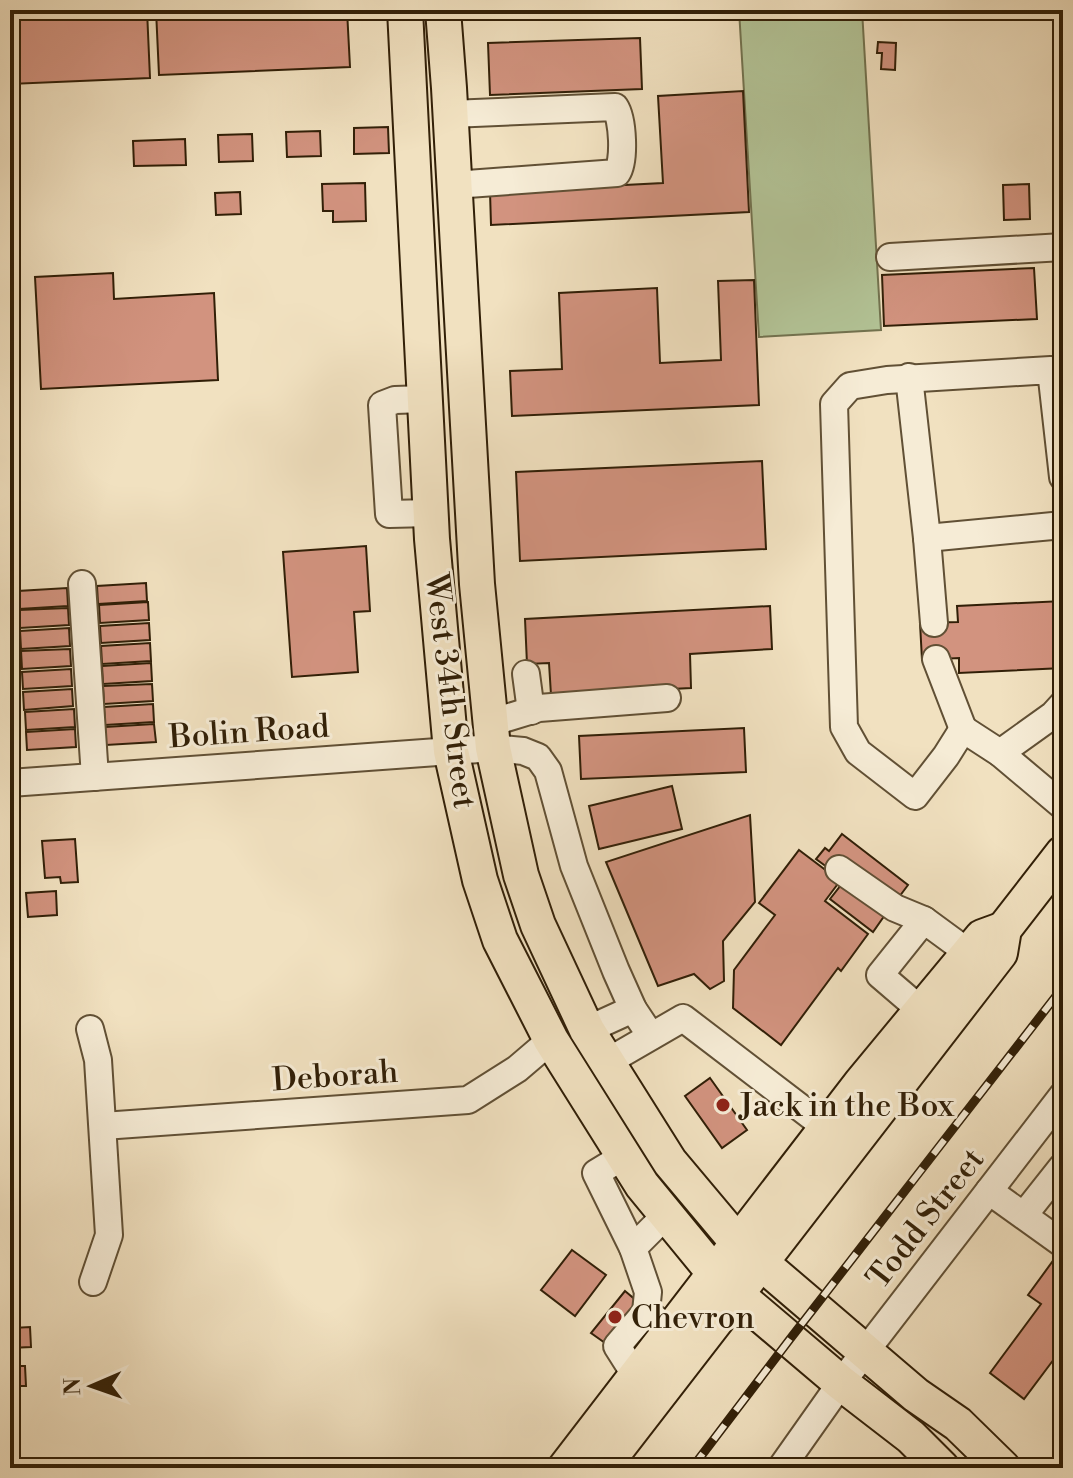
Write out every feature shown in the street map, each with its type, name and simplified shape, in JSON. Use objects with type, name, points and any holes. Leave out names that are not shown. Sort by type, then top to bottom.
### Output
[{"type":"main road","name":"West 34th Street","points":[[405,10],[431,513],[451,751],[480,880],[500,940],[551,1040],[642,1185],[666,1215],[725,1284],[841,1383],[911,1437],[939,1467]]},
{"type":"main road","name":"West 34th Street","points":[[443,10],[466,419],[491,735],[521,875],[538,925],[587,1030],[670,1162],[750,1252],[916,1395],[958,1424],[1003,1468]]},
{"type":"main road","points":[[426,409],[466,419]]},
{"type":"main road","points":[[602,1468],[648,1385],[670,1330],[725,1284],[1000,953],[1004,929],[1063,853]]},
{"type":"main road","points":[[750,1252],[827,1128],[982,937],[1004,929]]},
{"type":"main road","points":[[565,1468],[648,1385]]},
{"type":"street","points":[[451,114],[615,107],[620,114],[622,165],[617,173],[454,185]]},
{"type":"street","points":[[890,257],[1063,247]]},
{"type":"street","points":[[963,729],[915,796],[858,752],[844,727],[834,404],[850,386],[909,377],[1051,370],[1063,477]]},
{"type":"street","points":[[909,377],[934,623]]},
{"type":"street","points":[[426,409],[395,400],[382,405],[389,514],[431,513]]},
{"type":"street","points":[[927,538],[1063,525]]},
{"type":"street","points":[[82,584],[95,777]]},
{"type":"street","points":[[936,659],[963,729],[1000,753],[1063,806]]},
{"type":"street","points":[[526,674],[531,711]]},
{"type":"street","points":[[491,735],[539,708],[667,698]]},
{"type":"street","points":[[1000,753],[1053,715],[1063,704]]},
{"type":"street","points":[[491,735],[538,757],[548,771],[574,866],[633,1009],[651,1036]]},
{"type":"street","name":"Bolin Road","points":[[10,783],[451,751],[491,735]]},
{"type":"street","points":[[839,869],[895,908],[924,920],[969,953]]},
{"type":"street","points":[[922,1011],[880,975],[924,920]]},
{"type":"street","points":[[587,1030],[633,1009]]},
{"type":"street","points":[[607,1062],[683,1018],[827,1128]]},
{"type":"street","points":[[90,1029],[98,1060],[109,1235],[93,1282]]},
{"type":"street","name":"Deborah","points":[[103,1126],[468,1100],[517,1069],[551,1040]]},
{"type":"street","name":"Todd Street","points":[[781,1468],[841,1383],[1063,1095]]},
{"type":"street","points":[[624,1156],[596,1173],[633,1248],[648,1292],[670,1330]]},
{"type":"street","points":[[1024,1215],[1062,1167]]},
{"type":"street","points":[[989,1191],[1063,1244]]},
{"type":"street","points":[[633,1248],[666,1215]]},
{"type":"green space","points":[[739,10],[862,10],[881,330],[759,337]]},
{"type":"building","points":[[10,10],[147,10],[150,78],[10,84]]},
{"type":"building","points":[[156,10],[347,10],[350,67],[159,75]]},
{"type":"building","points":[[640,38],[642,89],[490,95],[488,43]]},
{"type":"building","points":[[878,42],[896,43],[895,70],[881,69],[882,53],[877,53]]},
{"type":"building","points":[[743,91],[749,212],[491,225],[490,192],[663,183],[658,96]]},
{"type":"building","points":[[388,127],[389,153],[354,154],[354,128]]},
{"type":"building","points":[[320,131],[321,156],[287,157],[286,132]]},
{"type":"building","points":[[252,134],[253,161],[219,162],[218,135]]},
{"type":"building","points":[[185,139],[186,165],[134,166],[133,141]]},
{"type":"building","points":[[365,183],[366,221],[333,222],[333,211],[323,211],[322,184]]},
{"type":"building","points":[[1029,184],[1030,219],[1004,220],[1003,185]]},
{"type":"building","points":[[240,192],[241,214],[216,215],[215,193]]},
{"type":"building","points":[[1034,268],[1037,319],[884,326],[882,275]]},
{"type":"building","points":[[113,273],[114,299],[214,293],[218,380],[41,389],[35,277]]},
{"type":"building","points":[[754,280],[759,405],[512,416],[510,371],[562,369],[559,293],[657,288],[660,363],[721,360],[718,281]]},
{"type":"building","points":[[762,461],[766,549],[520,561],[516,472]]},
{"type":"building","points":[[366,546],[370,611],[354,612],[358,672],[292,677],[283,552]]},
{"type":"building","points":[[146,583],[147,601],[98,604],[97,586]]},
{"type":"building","points":[[67,588],[68,606],[19,609],[18,591]]},
{"type":"building","points":[[1063,601],[1063,668],[959,673],[959,658],[922,660],[920,623],[958,622],[957,606]]},
{"type":"building","points":[[148,602],[149,620],[100,623],[99,605]]},
{"type":"building","points":[[770,606],[772,649],[690,654],[691,688],[551,695],[549,663],[527,664],[525,619]]},
{"type":"building","points":[[68,608],[69,625],[20,628],[19,610]]},
{"type":"building","points":[[149,623],[150,640],[101,643],[100,626]]},
{"type":"building","points":[[69,628],[70,646],[21,649],[20,631]]},
{"type":"building","points":[[150,643],[151,661],[102,664],[101,646]]},
{"type":"building","points":[[70,649],[71,666],[22,669],[21,651]]},
{"type":"building","points":[[151,663],[152,681],[103,684],[102,666]]},
{"type":"building","points":[[71,669],[72,686],[23,689],[22,672]]},
{"type":"building","points":[[152,684],[153,701],[104,704],[103,686]]},
{"type":"building","points":[[72,689],[73,706],[24,710],[23,692]]},
{"type":"building","points":[[153,704],[154,722],[105,725],[104,707]]},
{"type":"building","points":[[74,709],[75,727],[26,730],[25,712]]},
{"type":"building","points":[[154,724],[156,742],[106,745],[105,727]]},
{"type":"building","points":[[744,728],[746,772],[581,779],[579,736]]},
{"type":"building","points":[[75,729],[76,747],[27,750],[26,732]]},
{"type":"building","points":[[672,786],[682,829],[599,849],[589,806]]},
{"type":"building","points":[[750,815],[755,902],[723,941],[724,981],[710,989],[694,974],[658,986],[606,862]]},
{"type":"building","points":[[842,834],[908,885],[896,901],[831,870],[816,859],[825,848],[829,851]]},
{"type":"building","points":[[75,839],[78,882],[61,883],[60,877],[45,878],[42,841]]},
{"type":"building","points":[[799,850],[840,881],[825,901],[868,934],[841,971],[838,968],[781,1045],[733,1008],[734,970],[775,915],[759,903]]},
{"type":"building","points":[[845,880],[887,912],[873,932],[830,899]]},
{"type":"building","points":[[56,891],[57,915],[28,917],[26,893]]},
{"type":"building","points":[[710,1078],[747,1130],[722,1148],[685,1096]]},
{"type":"building","points":[[572,1250],[606,1275],[575,1316],[541,1290]]},
{"type":"building","points":[[1055,1258],[1063,1264],[1063,1347],[1024,1399],[990,1373],[1041,1304],[1028,1295]]},
{"type":"building","name":"Chevron","points":[[625,1291],[638,1302],[605,1343],[591,1333]]},
{"type":"building","points":[[10,1302],[13,1328],[30,1327],[31,1347],[10,1348]]},
{"type":"building","points":[[10,1366],[25,1366],[26,1386],[12,1386],[13,1404],[10,1404]]},
{"type":"railway","points":[[692,1468],[1063,987]]},
{"type":"place","name":"Jack in the Box","points":[[723,1105]]},
{"type":"place","name":"Chevron","points":[[615,1317]]}]
